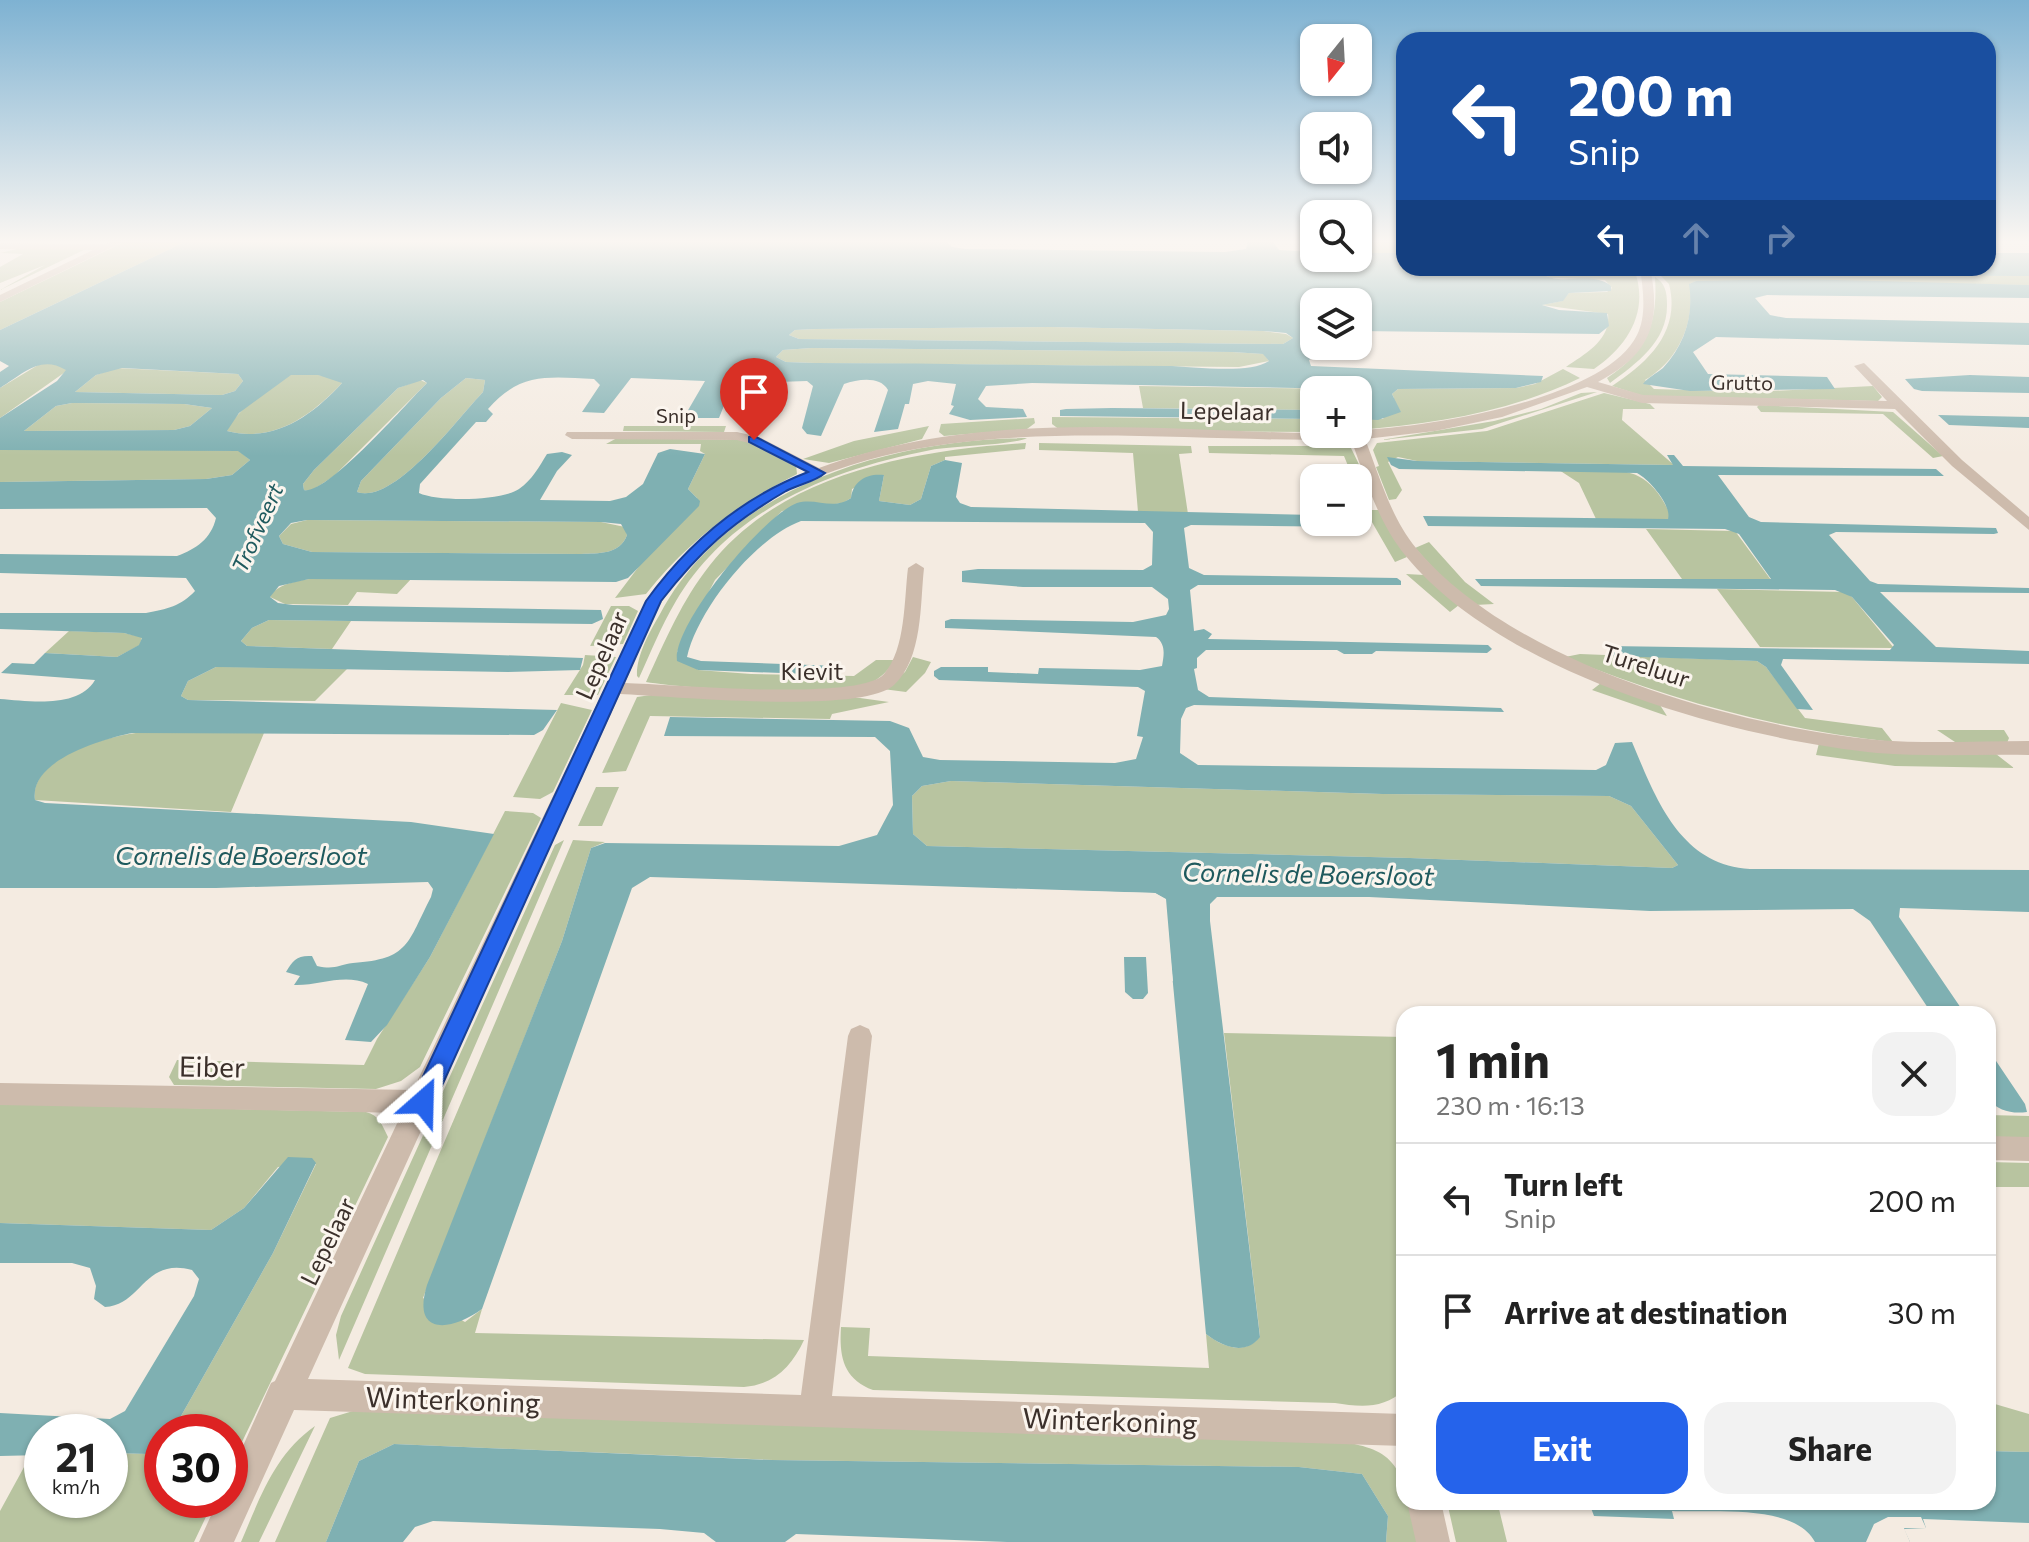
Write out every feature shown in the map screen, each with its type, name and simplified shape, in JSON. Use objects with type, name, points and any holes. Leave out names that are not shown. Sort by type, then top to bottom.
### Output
[{"type":"street","name":"Lepelaar","points":[[1372,433],[1470,422],[1528,407],[1587,383],[1623,359],[1644,334],[1649,313]]},
{"type":"street","points":[[1860,366],[2029,525]]},
{"type":"street","name":"Grutto","points":[[1587,383],[1642,399],[1898,405]]},
{"type":"street","name":"Lepelaar","points":[[216,1542],[282,1394],[423,1102],[654,601],[689,555],[748,509],[785,486],[895,449],[1018,433],[1300,435]]},
{"type":"street","name":"Snip","points":[[572,435],[737,436],[754,440],[819,473]]},
{"type":"street","name":"Tureluur","points":[[1362,448],[1393,527],[1412,553],[1434,578],[1474,611],[1537,649],[1636,689],[1801,734],[1879,746],[2029,748]]},
{"type":"street","name":"Kievit","points":[[615,688],[835,696],[861,693],[887,682],[900,666],[916,568]]},
{"type":"street","points":[[815,1410],[860,1036]]},
{"type":"street","name":"Eiber","points":[[0,1094],[423,1102]]},
{"type":"street","points":[[1996,1148],[2029,1149]]},
{"type":"street","name":"Winterkoning","points":[[282,1394],[1396,1430]]},
{"type":"street","points":[[1426,1510],[1433,1542]]},
{"type":"green space","points":[[0,313],[36,313],[0,330]]},
{"type":"green space","points":[[1600,313],[1637,313],[1633,326],[1617,350],[1594,369],[1566,367],[1601,339],[1608,323],[1608,314]]},
{"type":"green space","points":[[1653,313],[1666,313],[1657,340],[1649,350],[1610,383],[1607,378],[1641,347]]},
{"type":"green space","points":[[1670,313],[1690,313],[1675,351],[1657,372],[1645,380],[1654,389],[1750,392],[1873,386],[1882,397],[1878,401],[1643,396],[1612,386],[1638,367],[1659,344]]},
{"type":"green space","points":[[1050,327],[1263,331],[1293,338],[1283,344],[799,339],[789,335],[795,330],[816,329]]},
{"type":"green space","points":[[783,350],[1232,352],[1264,354],[1269,361],[1239,367],[815,363],[786,362],[776,357]]},
{"type":"green space","points":[[43,362],[56,363],[68,370],[0,418],[0,388]]},
{"type":"green space","points":[[116,368],[238,374],[243,381],[235,391],[222,395],[75,392],[96,375]]},
{"type":"green space","points":[[1563,369],[1580,378],[1499,408],[1372,429],[1372,419],[1383,419],[1394,398],[1392,394],[1398,389],[1516,388],[1535,384]]},
{"type":"green space","points":[[313,374],[335,378],[342,383],[304,416],[276,430],[244,434],[227,431],[243,409],[272,385],[290,375]]},
{"type":"green space","points":[[466,378],[485,380],[483,392],[424,457],[389,486],[372,493],[357,492],[361,481],[441,398]]},
{"type":"green space","points":[[420,380],[427,383],[334,476],[311,491],[304,490],[303,484],[314,470],[398,388]]},
{"type":"green space","points":[[1139,386],[1300,388],[1300,410],[1143,408]]},
{"type":"green space","points":[[1597,392],[1482,429],[1381,440],[1494,421],[1541,409],[1581,393]]},
{"type":"green space","points":[[1604,393],[1650,404],[1655,409],[1623,409],[1622,420],[1674,465],[1417,461],[1398,457],[1388,462],[1402,490],[1396,499],[1389,500],[1376,467],[1379,466],[1373,450],[1377,443],[1487,431]]},
{"type":"green space","points":[[72,403],[184,404],[212,408],[190,426],[174,430],[24,431],[56,406]]},
{"type":"green space","points":[[1757,407],[1893,412],[1943,456],[1933,458],[1883,414],[1761,412]]},
{"type":"green space","points":[[1052,417],[1300,419],[1300,432],[1060,430],[1052,424]]},
{"type":"green space","points":[[1034,418],[1035,423],[1027,429],[944,436],[939,432],[941,424]]},
{"type":"green space","points":[[624,426],[726,426],[724,432],[623,431]]},
{"type":"green space","points":[[929,426],[922,439],[829,463],[803,459],[854,441]]},
{"type":"green space","points":[[617,438],[743,440],[796,465],[797,474],[715,526],[679,557],[646,594],[615,598],[646,557],[698,506],[697,498],[688,489],[705,454],[700,451],[701,444],[606,444]]},
{"type":"green space","points":[[1027,438],[931,450],[894,458],[821,482],[786,498],[754,518],[698,569],[676,601],[639,678],[637,676],[641,652],[648,636],[690,570],[727,533],[770,502],[818,478],[869,460],[922,448]]},
{"type":"green space","points":[[1026,443],[1025,449],[945,457],[945,460],[931,466],[921,499],[910,505],[879,501],[884,475],[852,489],[851,498],[843,503],[782,511],[715,580],[677,652],[698,670],[751,674],[854,676],[876,660],[895,660],[876,680],[850,688],[793,691],[646,682],[700,578],[740,533],[775,508],[813,487],[897,460],[984,446]]},
{"type":"green space","points":[[1039,443],[1191,446],[1192,453],[1179,454],[1188,514],[1138,512],[1133,453],[1039,450]]},
{"type":"green space","points":[[1208,446],[1351,448],[1359,464],[1347,464],[1344,456],[1209,453]]},
{"type":"green space","points":[[123,448],[239,451],[250,460],[232,475],[206,479],[0,482],[0,450]]},
{"type":"green space","points":[[1559,470],[1612,470],[1638,476],[1661,497],[1671,516],[1667,520],[1596,519],[1579,483]]},
{"type":"green space","points":[[1372,510],[1380,510],[1407,557],[1395,562],[1372,522]]},
{"type":"green space","points":[[307,520],[601,522],[625,527],[627,535],[614,550],[581,554],[312,552],[283,544],[279,536],[291,524]]},
{"type":"green space","points":[[1646,529],[1735,531],[1771,580],[1682,579]]},
{"type":"green space","points":[[1429,542],[1465,582],[1494,604],[1475,605],[1447,583],[1415,548]]},
{"type":"green space","points":[[1406,574],[1424,575],[1459,605],[1450,612]]},
{"type":"green space","points":[[412,578],[397,594],[357,592],[348,605],[285,604],[270,597],[279,588],[293,582],[313,579]]},
{"type":"green space","points":[[1717,589],[1844,592],[1852,597],[1894,648],[1760,647]]},
{"type":"green space","points":[[611,606],[629,606],[638,611],[623,644],[590,646]]},
{"type":"green space","points":[[269,620],[351,621],[332,649],[247,646],[241,641],[252,628]]},
{"type":"green space","points":[[69,631],[124,633],[142,637],[140,645],[117,657],[45,653]]},
{"type":"green space","points":[[1580,654],[1757,661],[1766,667],[1805,718],[1882,728],[1893,742],[1809,730],[1685,700],[1565,657]]},
{"type":"green space","points":[[585,655],[616,657],[598,695],[564,695],[583,665]]},
{"type":"green space","points":[[913,657],[931,662],[925,673],[906,692],[883,689],[905,672]]},
{"type":"green space","points":[[216,667],[348,668],[315,701],[188,700],[181,696],[188,681]]},
{"type":"green space","points":[[1601,683],[1660,705],[1667,716],[1592,690]]},
{"type":"green space","points":[[637,697],[860,698],[889,702],[832,714],[830,719],[650,716],[626,771],[602,773]]},
{"type":"green space","points":[[561,703],[592,710],[553,792],[540,799],[513,797]]},
{"type":"green space","points":[[1937,730],[2004,730],[2009,738],[2007,743],[1955,742]]},
{"type":"green space","points":[[145,732],[264,733],[231,812],[35,800],[36,785],[45,771],[58,760],[94,743]]},
{"type":"green space","points":[[1819,743],[1996,754],[2014,768],[1895,766],[1816,755]]},
{"type":"green space","points":[[951,781],[1382,794],[1609,796],[1631,806],[1678,865],[1672,868],[927,846],[913,834],[912,796],[922,786]]},
{"type":"green space","points":[[596,787],[619,787],[602,826],[578,826]]},
{"type":"green space","points":[[505,811],[533,813],[541,818],[420,1067],[401,1081],[376,1089],[174,1085],[169,1077],[177,1060],[364,1065],[377,1039],[430,957]]},
{"type":"green space","points":[[564,840],[339,1360],[336,1335],[341,1316],[555,845]]},
{"type":"green space","points":[[573,840],[605,842],[591,848],[562,941],[423,1298],[465,1322],[482,1309],[475,1333],[804,1340],[788,1366],[764,1382],[744,1387],[365,1374],[348,1368]]},
{"type":"green space","points":[[1224,1033],[1396,1037],[1396,1396],[1388,1401],[1363,1406],[873,1390],[849,1373],[841,1348],[841,1327],[870,1328],[868,1356],[1209,1368],[1206,1334],[1227,1346],[1241,1348],[1260,1336]]},
{"type":"green space","points":[[0,1105],[366,1112],[377,1118],[388,1137],[248,1429],[248,1414],[182,1414],[273,1253],[316,1164],[278,1167],[244,1208],[211,1230],[0,1223]]},
{"type":"green space","points":[[1996,1115],[2029,1116],[2029,1138],[1996,1138]]},
{"type":"green space","points":[[1996,1162],[2029,1163],[2029,1187],[1996,1187]]},
{"type":"green space","points":[[1996,1404],[2029,1414],[2029,1452],[1996,1451]]},
{"type":"green space","points":[[353,1411],[1315,1439],[1363,1446],[1388,1458],[1396,1469],[1396,1510],[1413,1510],[1419,1542],[1386,1542],[1388,1516],[1362,1474],[1299,1467],[773,1460],[394,1444],[359,1461],[326,1542],[275,1542],[330,1418]]},
{"type":"green space","points":[[315,1426],[259,1542],[241,1542],[270,1478],[289,1450]]},
{"type":"green space","points":[[128,1453],[144,1454],[144,1518],[205,1518],[194,1542],[0,1542],[0,1511],[24,1467],[24,1518],[128,1518]]},
{"type":"green space","points":[[1449,1510],[1499,1510],[1507,1542],[1456,1542]]},
{"type":"water","points":[[36,313],[1300,313],[1300,360],[1309,360],[1311,366],[1543,376],[1541,382],[1516,388],[1398,389],[1392,394],[1401,412],[1378,420],[1372,420],[1372,376],[1300,376],[1300,388],[1032,383],[986,386],[978,399],[986,407],[1023,409],[1027,417],[970,420],[949,414],[954,406],[951,405],[956,384],[928,381],[913,384],[909,404],[905,404],[898,429],[874,432],[888,390],[880,382],[862,380],[844,384],[821,436],[807,434],[802,428],[813,386],[807,381],[743,383],[741,403],[725,403],[719,418],[693,418],[695,413],[687,412],[705,381],[631,378],[604,413],[582,412],[600,385],[594,379],[536,379],[512,388],[488,409],[493,414],[486,422],[476,422],[420,484],[419,493],[440,498],[470,499],[511,493],[528,482],[547,454],[562,452],[572,455],[557,471],[540,500],[610,501],[626,497],[643,484],[658,453],[670,449],[705,454],[688,489],[700,501],[699,506],[628,578],[616,582],[309,579],[279,586],[270,597],[278,603],[293,605],[601,610],[603,619],[592,624],[269,620],[252,628],[241,641],[247,646],[583,658],[580,670],[508,672],[216,667],[188,681],[181,696],[188,700],[557,710],[543,730],[534,735],[132,733],[70,754],[55,763],[36,786],[35,800],[45,803],[411,822],[494,834],[430,957],[387,1025],[371,1042],[345,1040],[368,984],[341,980],[294,985],[300,976],[286,972],[293,961],[303,956],[312,956],[317,966],[332,967],[372,961],[396,952],[411,937],[431,897],[433,889],[428,882],[216,888],[0,888],[0,699],[38,702],[65,699],[87,689],[95,680],[1,673],[12,663],[34,664],[45,653],[117,657],[139,645],[142,638],[124,633],[0,629],[0,613],[146,613],[173,606],[195,591],[186,578],[0,573],[0,554],[177,556],[202,542],[216,518],[207,508],[0,509],[0,482],[206,479],[232,475],[250,460],[238,451],[0,450],[0,418],[57,381],[66,370],[49,364],[33,367],[0,388],[0,372],[9,366],[0,361],[0,330]],"holes":[[[1050,327],[1263,331],[1286,333],[1293,338],[1283,344],[799,339],[789,335],[795,330],[816,329]],[[783,350],[1232,352],[1263,354],[1269,361],[1248,368],[1219,369],[815,363],[786,362],[776,357]],[[122,368],[238,374],[243,381],[235,391],[222,395],[75,392],[96,375]],[[291,375],[318,375],[342,383],[318,406],[291,424],[261,433],[227,431],[239,413]],[[466,378],[485,380],[483,392],[424,457],[389,486],[372,493],[357,492],[361,481],[441,398]],[[423,380],[427,383],[347,464],[330,479],[315,488],[304,490],[303,484],[314,470],[398,388]],[[72,403],[184,404],[212,408],[190,426],[174,430],[24,431],[56,406]],[[307,520],[601,522],[621,524],[627,535],[614,550],[581,554],[312,552],[283,544],[279,536],[291,523]]]},
{"type":"water","points":[[1372,313],[1607,313],[1609,326],[1599,334],[1372,331]]},
{"type":"water","points":[[1689,313],[1768,313],[1786,318],[2029,323],[2029,345],[1716,337],[1693,352],[1708,374],[1827,377],[1835,389],[1690,391],[1643,384],[1671,359]]},
{"type":"water","points":[[1970,375],[2029,377],[2029,393],[1922,391],[1914,389],[1905,379]]},
{"type":"water","points":[[1060,410],[1300,410],[1300,419],[1060,416]]},
{"type":"water","points":[[1938,415],[2029,417],[2029,428],[1949,425]]},
{"type":"water","points":[[1667,455],[1674,455],[1683,466],[1936,469],[1944,476],[1718,475],[1749,517],[1761,522],[1996,528],[1998,533],[1994,534],[1836,532],[1829,535],[1870,581],[1878,584],[2029,588],[2029,593],[1880,592],[1936,647],[2029,651],[2029,664],[1783,659],[1781,665],[1813,710],[1797,709],[1766,667],[1757,661],[1612,656],[1608,646],[1890,650],[1894,645],[1852,597],[1835,590],[1481,586],[1475,579],[1771,579],[1739,534],[1725,529],[1428,526],[1423,516],[1668,519],[1667,507],[1659,494],[1637,473],[1399,469],[1391,465],[1387,457],[1417,461],[1673,465]]},
{"type":"water","name":"Cornelis de Boersloot","points":[[945,460],[962,463],[956,497],[960,503],[971,507],[1300,515],[1300,526],[1191,525],[1184,528],[1189,568],[1204,575],[1397,578],[1401,585],[1198,585],[1190,590],[1194,631],[1204,629],[1212,634],[1208,639],[1488,645],[1492,649],[1487,653],[1376,651],[1372,654],[1344,654],[1337,650],[1206,650],[1197,658],[1197,668],[1194,669],[1198,690],[1209,697],[1501,708],[1504,712],[1194,705],[1186,708],[1181,719],[1180,753],[1198,765],[1596,770],[1606,765],[1615,743],[1632,742],[1661,806],[1674,825],[1688,842],[1726,865],[1750,869],[2029,870],[2029,912],[1900,908],[1899,917],[1960,1006],[1927,1006],[1870,921],[1853,909],[1650,911],[1369,897],[1217,897],[1210,904],[1210,921],[1260,1337],[1248,1346],[1234,1348],[1206,1334],[1165,899],[1155,893],[650,877],[632,888],[482,1309],[447,1325],[429,1321],[424,1302],[427,1285],[562,941],[591,848],[605,843],[839,846],[877,835],[893,805],[890,751],[875,737],[664,736],[670,717],[890,721],[909,728],[923,757],[940,760],[1115,763],[1136,759],[1143,737],[1137,736],[1145,691],[1138,687],[939,680],[934,676],[934,671],[941,667],[988,667],[988,672],[1038,674],[1039,668],[1140,670],[1162,666],[1163,646],[1156,637],[945,628],[945,621],[951,619],[1133,622],[1166,615],[1168,599],[1152,587],[1023,587],[962,582],[962,571],[978,569],[1143,570],[1152,565],[1153,532],[1145,523],[801,521],[765,543],[731,577],[703,618],[687,657],[701,661],[839,666],[834,675],[698,670],[677,661],[679,644],[704,598],[743,549],[782,512],[797,503],[844,502],[851,498],[862,479],[878,475],[884,475],[879,501],[910,505],[921,499],[931,466]],"holes":[[[951,781],[1382,794],[1609,796],[1631,806],[1678,865],[1672,868],[927,846],[913,834],[912,796],[922,786]]]},
{"type":"water","points":[[1124,957],[1146,957],[1148,993],[1143,999],[1133,999],[1125,992]]},
{"type":"water","points":[[1996,1061],[2025,1104],[2027,1112],[2006,1111],[1996,1106]]},
{"type":"water","points":[[288,1157],[312,1158],[316,1163],[273,1253],[182,1414],[144,1414],[144,1454],[128,1453],[128,1414],[119,1414],[125,1411],[194,1296],[199,1279],[192,1270],[163,1270],[127,1299],[105,1307],[94,1299],[96,1286],[90,1268],[72,1263],[0,1263],[0,1223],[211,1230],[244,1208]]},
{"type":"water","points":[[0,1413],[24,1414],[24,1455],[0,1456]]},
{"type":"water","points":[[394,1444],[772,1460],[1299,1467],[1362,1474],[1388,1516],[1386,1542],[1007,1542],[796,1534],[785,1542],[716,1542],[704,1533],[660,1529],[433,1521],[415,1527],[403,1542],[326,1542],[359,1461]]},
{"type":"water","points":[[1996,1451],[2029,1452],[2029,1523],[1923,1519],[1926,1528],[1904,1529],[1910,1542],[1815,1542],[1804,1530],[1789,1521],[1729,1511],[1672,1511],[1674,1519],[1594,1516],[1592,1510],[1996,1510]]},
{"type":"pier","points":[[886,886],[1155,893],[1166,899],[1173,981],[1169,981],[1162,901],[1154,897],[886,890]]},
{"type":"pier","points":[[1888,1517],[1921,1517],[1926,1528],[1904,1528],[1910,1542],[1866,1542],[1874,1524]]},
{"type":"route","points":[[423,1102],[654,601],[689,555],[723,525],[785,486],[819,473],[754,440]]},
{"type":"water label","name":"Trofveert","points":[[257,528]]}]
